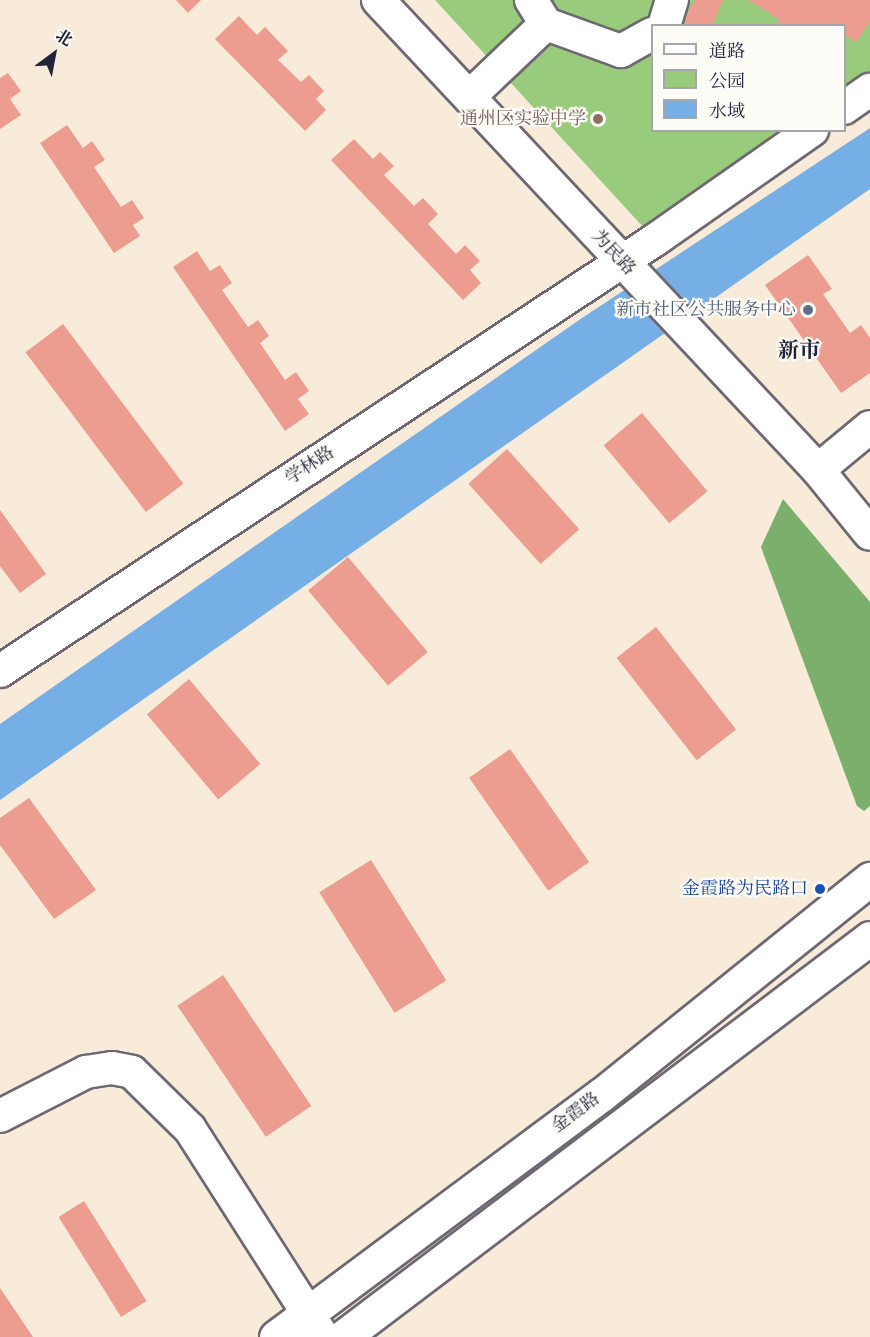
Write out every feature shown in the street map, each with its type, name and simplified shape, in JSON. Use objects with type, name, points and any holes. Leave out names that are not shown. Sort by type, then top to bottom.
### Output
[{"type":"main road","name":"金霞路","points":[[276,1337],[313,1325],[870,879]]},
{"type":"main road","name":"金霞路","points":[[344,1337],[870,938]]},
{"type":"street","name":"为民路","points":[[378,0],[470,96],[674,321],[818,470],[870,534]]},
{"type":"street","points":[[665,24],[672,0]]},
{"type":"street","points":[[470,96],[538,12],[621,51],[651,35]]},
{"type":"street","points":[[846,107],[870,90]]},
{"type":"street","name":"学林路","points":[[0,671],[627,270],[809,132]]},
{"type":"street","points":[[818,470],[870,427]]},
{"type":"street","points":[[0,1116],[86,1072],[112,1068],[132,1072],[190,1129],[313,1325]]},
{"type":"green space","name":"通州区实验中学","points":[[435,0],[870,0],[870,90],[846,107],[846,24],[651,24],[651,132],[811,132],[655,240]]},
{"type":"green space","points":[[783,499],[870,602],[870,806],[864,811],[857,806],[761,547]]},
{"type":"water","points":[[870,128],[870,189],[0,800],[0,724],[579,320]]},
{"type":"building","points":[[176,0],[201,0],[188,13]]},
{"type":"building","points":[[695,0],[723,0],[713,24],[687,24],[685,16]]},
{"type":"building","points":[[749,0],[870,0],[870,21],[856,42],[846,35],[846,24],[777,24],[780,20]]},
{"type":"building","points":[[239,16],[257,35],[265,27],[288,51],[278,60],[301,82],[309,75],[324,91],[316,99],[326,110],[305,131],[215,39]]},
{"type":"building","points":[[8,73],[21,91],[10,99],[21,115],[0,129],[0,78]]},
{"type":"building","points":[[67,125],[83,148],[92,141],[105,160],[94,167],[121,207],[132,200],[144,218],[133,225],[140,236],[114,253],[40,143]]},
{"type":"building","points":[[354,139],[373,159],[380,152],[394,166],[384,175],[414,206],[423,198],[438,214],[428,224],[456,254],[465,245],[480,261],[470,270],[481,283],[463,300],[331,160]]},
{"type":"building","points":[[197,251],[210,271],[220,265],[232,283],[222,290],[248,327],[258,320],[269,336],[260,343],[285,380],[296,372],[309,391],[298,399],[309,414],[285,431],[173,267]]},
{"type":"building","name":"新市社区公共服务中心","points":[[808,255],[832,289],[823,294],[850,333],[861,325],[870,338],[870,373],[841,393],[765,285]]},
{"type":"building","points":[[63,324],[183,484],[146,512],[25,352]]},
{"type":"building","points":[[642,413],[708,491],[669,523],[604,445]]},
{"type":"building","points":[[507,449],[579,529],[541,564],[468,484]]},
{"type":"building","points":[[0,510],[46,574],[20,593],[0,566]]},
{"type":"building","points":[[348,557],[428,652],[388,685],[308,590]]},
{"type":"building","points":[[656,627],[736,729],[697,760],[617,658]]},
{"type":"building","points":[[189,679],[260,764],[218,799],[147,714]]},
{"type":"building","points":[[510,749],[589,862],[548,891],[469,778]]},
{"type":"building","points":[[29,798],[96,890],[54,919],[0,845],[0,818]]},
{"type":"building","points":[[371,860],[446,980],[395,1013],[319,892]]},
{"type":"building","points":[[223,975],[311,1106],[266,1137],[177,1006]]},
{"type":"building","points":[[84,1201],[147,1301],[121,1317],[59,1217]]},
{"type":"building","points":[[0,1288],[33,1337],[0,1337]]},
{"type":"place","name":"通州区实验中学","points":[[598,119]]},
{"type":"place","name":"新市社区公共服务中心","points":[[808,310]]},
{"type":"place","name":"金霞路为民路口","points":[[820,889]]},
{"type":"district","name":"新市","points":[[799,352]]}]
